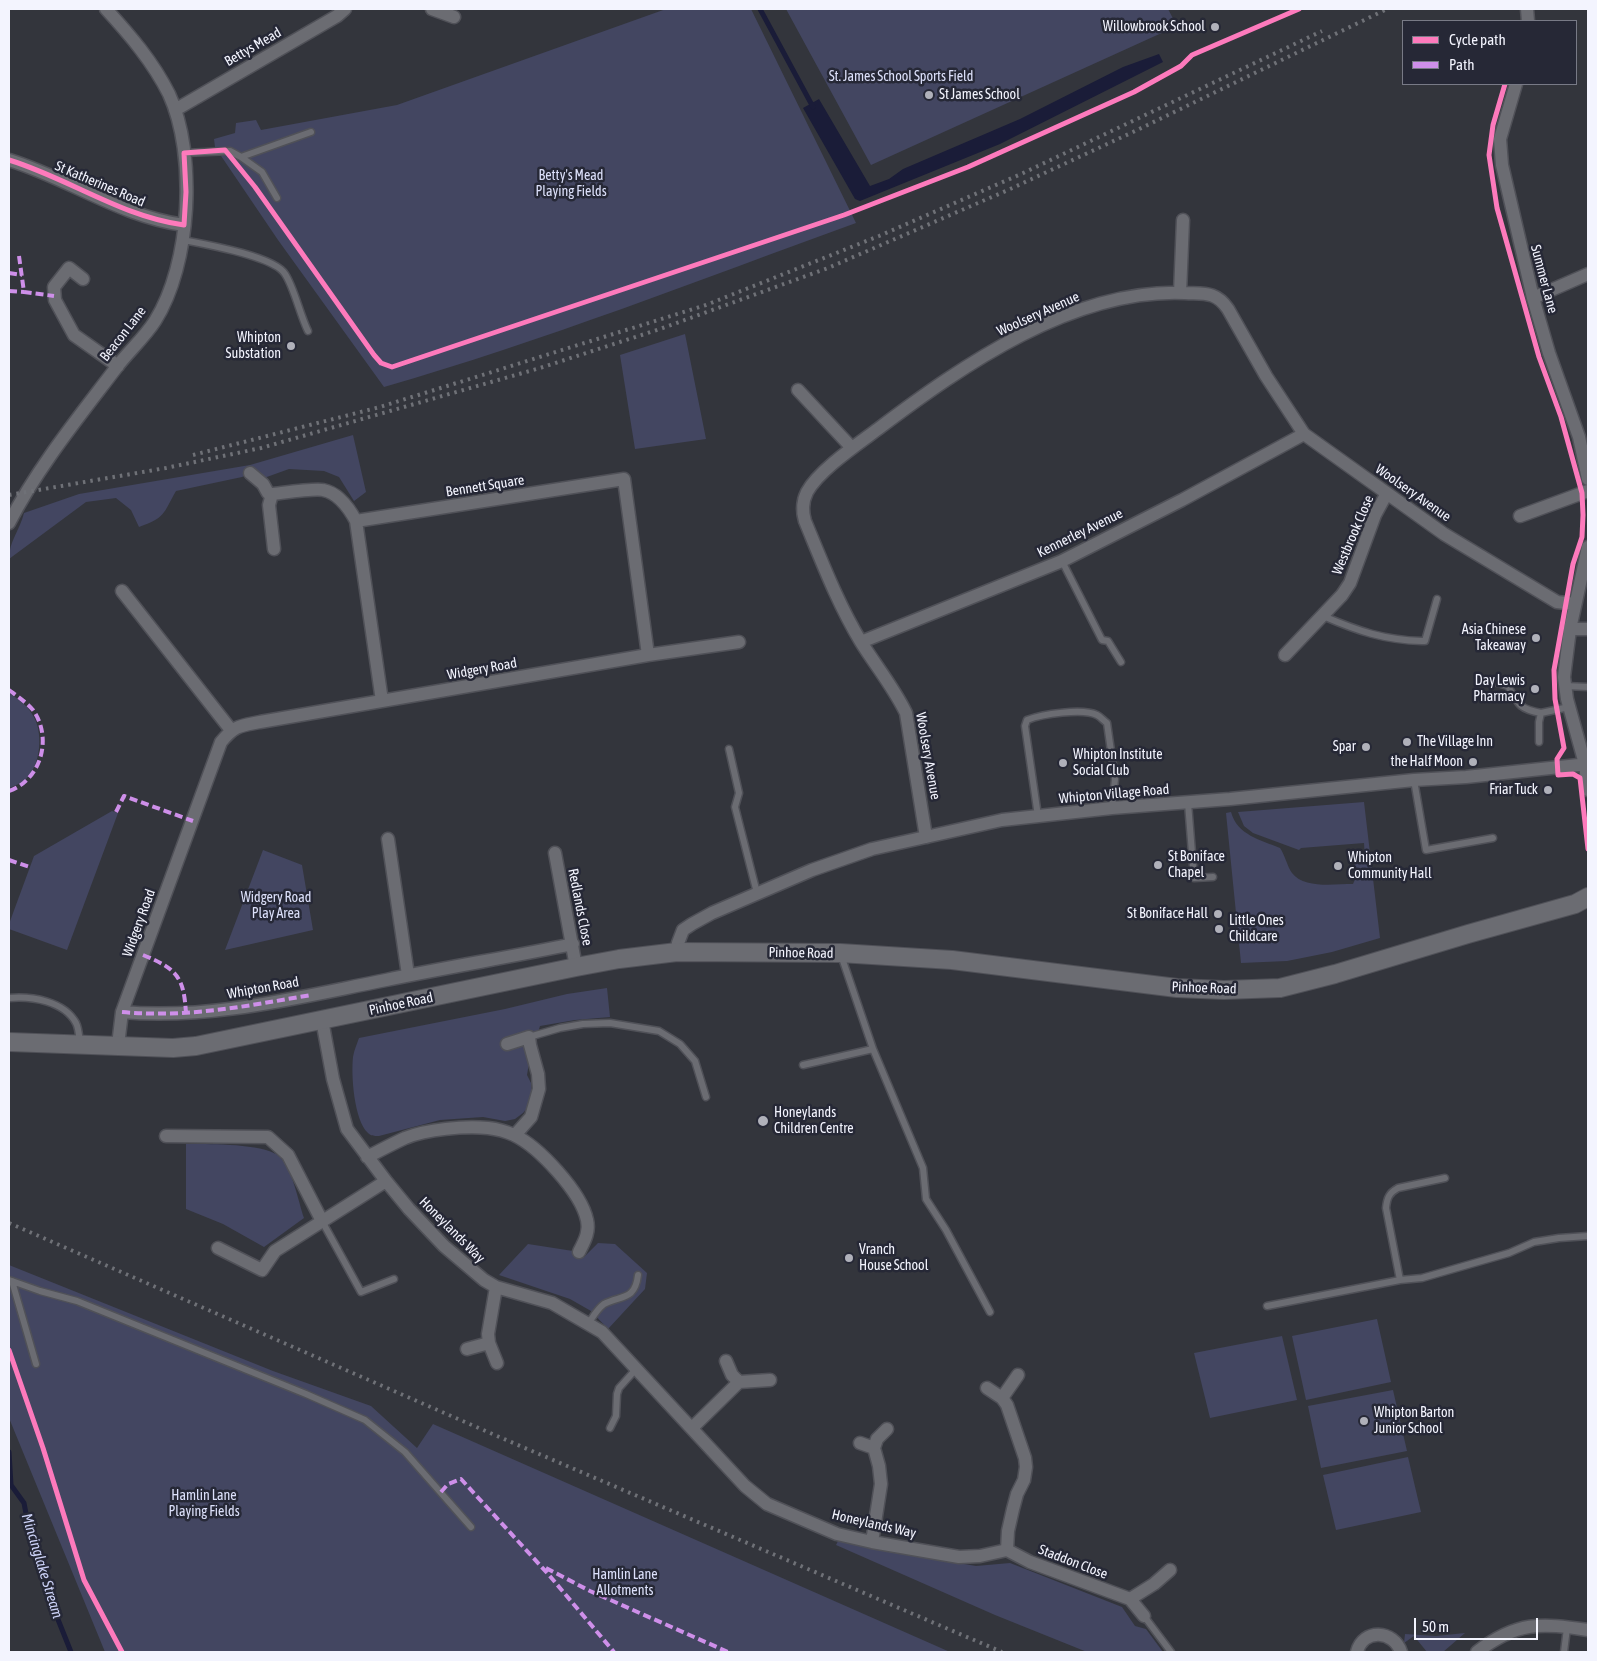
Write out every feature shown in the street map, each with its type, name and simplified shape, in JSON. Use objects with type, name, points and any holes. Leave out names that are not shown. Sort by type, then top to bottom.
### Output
[{"type":"main road","name":"Pinhoe Road","points":[[9,1042],[173,1048],[196,1046],[576,967],[619,959],[677,952],[840,953],[952,960],[1178,988],[1224,990],[1280,988],[1360,967],[1575,904],[1588,897]]},
{"type":"street","name":"Beacon Lane","points":[[9,523],[41,468],[118,366],[155,321],[172,283],[183,240],[186,192],[184,153],[181,130],[175,110],[156,72],[137,42],[106,9]]},
{"type":"street","name":"Bettys Mead","points":[[175,110],[337,16],[345,9]]},
{"type":"street","points":[[432,9],[454,17]]},
{"type":"street","name":"Summer Lane","points":[[1516,85],[1500,139],[1502,165],[1532,298],[1579,437],[1588,479]]},
{"type":"street","name":"St Katherines Road","points":[[9,160],[53,176],[140,214],[165,222],[184,225]]},
{"type":"street","points":[[1180,293],[1183,220]]},
{"type":"street","points":[[83,279],[69,268],[54,287],[55,300],[74,335],[118,366]]},
{"type":"street","points":[[1532,298],[1588,274]]},
{"type":"street","name":"Woolsery Avenue","points":[[926,837],[906,713],[897,695],[861,642],[833,589],[802,513],[805,499],[814,483],[836,461],[926,393],[990,352],[1022,335],[1088,308],[1117,299],[1152,293],[1207,294],[1222,300],[1266,376],[1304,434],[1444,534],[1557,602],[1575,604]]},
{"type":"street","points":[[798,390],[852,448]]},
{"type":"street","name":"Kennerley Avenue","points":[[861,642],[1062,561],[1182,500],[1304,434]]},
{"type":"street","points":[[250,473],[263,484],[268,493],[322,489],[340,499],[348,507],[356,521],[382,701]]},
{"type":"street","name":"Bennett Square","points":[[356,521],[624,479],[648,655]]},
{"type":"street","points":[[1520,516],[1588,490]]},
{"type":"street","name":"Westbrook Close","points":[[1284,655],[1323,616],[1350,583],[1375,515],[1387,493]]},
{"type":"street","points":[[272,494],[269,505],[274,549]]},
{"type":"street","points":[[1588,547],[1564,666],[1564,686],[1587,764],[1588,790]]},
{"type":"street","points":[[122,591],[231,730]]},
{"type":"street","points":[[1570,629],[1588,629]]},
{"type":"street","name":"Widgery Road","points":[[118,1046],[122,1012],[222,742],[231,730],[242,725],[648,655],[739,642]]},
{"type":"street","name":"Whipton Village Road","points":[[677,952],[683,930],[692,924],[757,893],[838,860],[872,849],[1002,820],[1587,764]]},
{"type":"street","points":[[388,839],[408,975]]},
{"type":"street","name":"Redlands Close","points":[[555,852],[576,967]]},
{"type":"street","name":"Whipton Road","points":[[122,1012],[153,1015],[217,1011],[311,995],[573,944]]},
{"type":"street","name":"Honeylands Way","points":[[322,1020],[338,1100],[347,1129],[409,1209],[444,1246],[474,1273],[496,1287],[552,1303],[602,1332],[745,1486],[767,1504],[837,1534],[872,1542],[960,1557],[980,1556],[1007,1550]]},
{"type":"street","points":[[507,1044],[529,1037],[538,1074],[539,1089],[531,1117],[515,1135]]},
{"type":"street","points":[[367,1157],[406,1138],[443,1130],[466,1127],[487,1128],[503,1130],[515,1135],[532,1146],[558,1172],[578,1197],[587,1220],[587,1236],[579,1252]]},
{"type":"street","points":[[166,1136],[268,1137],[288,1155],[322,1221]]},
{"type":"street","points":[[218,1248],[262,1270],[275,1251],[386,1181]]},
{"type":"street","points":[[496,1287],[489,1322],[489,1343],[496,1362]]},
{"type":"street","points":[[467,1349],[489,1343]]},
{"type":"street","points":[[726,1361],[732,1375],[739,1382]]},
{"type":"street","points":[[1002,1398],[1018,1376]]},
{"type":"street","points":[[692,1428],[739,1382],[770,1380]]},
{"type":"street","points":[[987,1388],[1002,1398],[1010,1411],[1025,1458],[1024,1480],[1017,1494],[1013,1509],[1008,1531],[1007,1550]]},
{"type":"street","points":[[872,1542],[881,1484],[880,1466],[874,1448],[877,1439],[887,1429]]},
{"type":"street","points":[[860,1444],[874,1448]]},
{"type":"street","name":"Staddon Close","points":[[1007,1550],[1030,1562],[1130,1599]]},
{"type":"street","points":[[1144,1616],[1130,1599],[1154,1584],[1170,1570]]},
{"type":"street","points":[[1477,1652],[1499,1636],[1531,1625],[1588,1630]]},
{"type":"street","points":[[1357,1652],[1358,1646],[1367,1637],[1378,1634],[1390,1637],[1399,1645],[1401,1652]]},
{"type":"lane","points":[[241,157],[311,132]]},
{"type":"lane","points":[[184,153],[225,150],[241,157],[262,172],[277,198]]},
{"type":"lane","points":[[183,240],[215,246],[256,258],[273,264],[284,272],[308,331]]},
{"type":"lane","points":[[1062,561],[1102,640],[1108,641],[1121,662]]},
{"type":"lane","points":[[1323,616],[1382,638],[1425,641],[1437,598]]},
{"type":"lane","points":[[1487,680],[1508,686],[1518,705],[1531,711],[1541,713],[1569,707]]},
{"type":"lane","points":[[1564,686],[1588,686]]},
{"type":"lane","points":[[1038,816],[1024,726],[1027,720],[1036,716],[1084,712],[1097,715],[1107,723],[1115,779],[1112,808]]},
{"type":"lane","points":[[1538,742],[1538,722],[1541,713]]},
{"type":"lane","points":[[729,749],[739,793],[735,807],[757,893]]},
{"type":"lane","points":[[1414,780],[1426,850],[1492,838]]},
{"type":"lane","points":[[1188,803],[1194,878],[1213,877]]},
{"type":"lane","points":[[840,953],[873,1049],[923,1168],[926,1199],[946,1230],[990,1312]]},
{"type":"lane","points":[[9,998],[22,997],[32,999],[56,1005],[68,1012],[77,1025],[80,1046]]},
{"type":"lane","points":[[529,1037],[583,1024],[610,1023],[659,1031],[680,1044],[695,1061],[706,1098]]},
{"type":"lane","points":[[803,1065],[873,1049]]},
{"type":"lane","points":[[1400,1280],[1386,1208],[1387,1199],[1398,1188],[1445,1178]]},
{"type":"lane","points":[[322,1221],[361,1292],[394,1279]]},
{"type":"lane","points":[[1267,1306],[1400,1280],[1422,1278],[1508,1253],[1534,1242],[1588,1236]]},
{"type":"lane","points":[[588,1324],[598,1309],[605,1304],[631,1294],[637,1285],[638,1276]]},
{"type":"lane","points":[[10,1280],[36,1364]]},
{"type":"lane","points":[[10,1280],[78,1301],[365,1420],[406,1452],[471,1527]]},
{"type":"lane","points":[[610,1428],[616,1416],[619,1388],[637,1368]]},
{"type":"lane","points":[[1144,1616],[1172,1652]]},
{"type":"lane","points":[[1564,1652],[1567,1628]]},
{"type":"green space","name":"Betty's Mead Playing Fields","points":[[666,9],[751,9],[856,223],[562,330],[384,387],[278,240],[215,147],[214,139],[235,133],[236,123],[256,120],[261,130],[397,105]]},
{"type":"green space","name":"St. James School Sports Field","points":[[786,9],[1168,9],[1177,26],[871,165]]},
{"type":"green space","points":[[685,334],[706,439],[635,449],[620,355]]},
{"type":"green space","points":[[353,435],[366,492],[354,501],[339,477],[324,471],[289,469],[264,478],[255,471],[242,477],[176,491],[159,518],[139,527],[131,510],[116,498],[86,502],[9,559],[9,553],[24,513],[79,494],[250,465]]},
{"type":"green space","points":[[9,693],[22,702],[36,721],[39,748],[38,757],[31,773],[26,779],[9,788]]},
{"type":"green space","points":[[1364,802],[1380,938],[1332,952],[1287,961],[1241,963],[1226,813],[1231,812],[1239,826],[1251,836],[1280,848],[1290,870],[1297,878],[1312,884],[1353,884],[1356,877],[1354,861],[1365,860],[1364,843],[1301,848],[1299,850],[1253,833],[1244,826],[1238,812]]},
{"type":"green space","points":[[112,811],[118,813],[67,950],[9,929],[9,924],[34,856]]},
{"type":"green space","name":"Widgery Road Play Area","points":[[263,850],[302,865],[313,930],[225,950]]},
{"type":"green space","points":[[607,988],[610,1017],[540,1026],[530,1057],[527,1075],[531,1083],[532,1094],[529,1106],[515,1119],[505,1121],[483,1117],[440,1120],[379,1136],[370,1135],[363,1127],[354,1097],[353,1075],[353,1057],[359,1038],[505,1009],[567,994]]},
{"type":"green space","points":[[186,1144],[235,1145],[273,1152],[285,1163],[295,1186],[304,1218],[264,1247],[223,1224],[186,1209]]},
{"type":"green space","points":[[598,1243],[615,1244],[647,1273],[645,1289],[608,1329],[591,1311],[570,1299],[499,1275],[528,1244],[573,1251],[584,1257]]},
{"type":"green space","name":"Hamlin Lane Playing Fields","points":[[9,1265],[273,1371],[371,1406],[417,1448],[433,1424],[950,1652],[105,1652],[9,1418]]},
{"type":"green space","points":[[1377,1319],[1391,1382],[1306,1400],[1292,1336]]},
{"type":"green space","points":[[1282,1336],[1297,1400],[1210,1418],[1194,1353]]},
{"type":"green space","points":[[1393,1390],[1407,1451],[1321,1468],[1308,1406]]},
{"type":"green space","points":[[1408,1457],[1421,1512],[1336,1530],[1323,1475]]},
{"type":"green space","points":[[839,1539],[898,1553],[976,1566],[1010,1563],[1122,1607],[1135,1626],[1146,1629],[1163,1652],[1087,1652],[995,1615],[836,1545]]},
{"type":"green space","points":[[1465,1633],[1443,1652],[1427,1652],[1414,1636],[1404,1643],[1405,1634],[1436,1636]]},
{"type":"shaded area","points":[[1159,54],[1163,62],[1000,144],[860,201],[855,199],[803,108],[819,99],[870,186],[889,179],[903,169],[1020,119],[1123,67]]},
{"type":"waterway","points":[[760,9],[813,107]]},
{"type":"waterway","name":"Mincinglake Stream","points":[[9,1452],[11,1485],[24,1503],[29,1529],[42,1558],[53,1607],[71,1652]]},
{"type":"railway","points":[[9,495],[166,468],[261,448],[540,368],[660,329],[828,268],[1008,190],[1133,132],[1387,9]]},
{"type":"railway","points":[[193,455],[380,407],[706,305],[879,236],[1019,175],[1322,31]]},
{"type":"railway","points":[[9,1223],[504,1439],[1002,1652]]},
{"type":"marked path","points":[[19,256],[24,292],[54,296]]},
{"type":"marked path","points":[[9,273],[22,275]]},
{"type":"marked path","points":[[9,291],[24,292]]},
{"type":"marked path","points":[[9,690],[33,710],[39,721],[43,745],[36,768],[29,778],[20,786],[9,791]]},
{"type":"marked path","points":[[116,812],[124,796],[193,821]]},
{"type":"marked path","points":[[9,860],[30,867]]},
{"type":"marked path","points":[[143,955],[164,965],[177,976],[181,983],[186,1014]]},
{"type":"marked path","points":[[122,1012],[171,1013],[217,1010],[311,995]]},
{"type":"marked path","points":[[441,1492],[448,1484],[461,1479],[549,1575],[614,1652]]},
{"type":"marked path","points":[[546,1568],[590,1591],[728,1652]]},
{"type":"cycle path","points":[[9,160],[53,177],[117,206],[161,221],[184,225],[186,192],[184,153],[225,150],[255,187],[374,355],[381,363],[392,367],[844,215],[968,167],[1134,92],[1181,66],[1192,55],[1299,9]]},
{"type":"cycle path","points":[[1505,85],[1493,125],[1489,155],[1497,208],[1539,357],[1561,417],[1582,493],[1582,537],[1573,564],[1554,670],[1555,699],[1564,748],[1557,759],[1558,775],[1573,774],[1580,778],[1588,849]]},
{"type":"cycle path","points":[[9,1350],[43,1448],[84,1580],[122,1652]]},
{"type":"place","name":"Willowbrook School","points":[[1215,27]]},
{"type":"place","name":"St James School","points":[[929,95]]},
{"type":"place","name":"Whipton Substation","points":[[291,346]]},
{"type":"place","name":"Asia Chinese Takeaway","points":[[1536,638]]},
{"type":"place","name":"Day Lewis Pharmacy","points":[[1535,689]]},
{"type":"place","name":"The Village Inn","points":[[1407,742]]},
{"type":"place","name":"Spar","points":[[1366,747]]},
{"type":"place","name":"the Half Moon","points":[[1473,762]]},
{"type":"place","name":"Whipton Institute Social Club","points":[[1063,763]]},
{"type":"place","name":"Friar Tuck","points":[[1548,790]]},
{"type":"place","name":"St Boniface Chapel","points":[[1158,865]]},
{"type":"place","name":"Whipton Community Hall","points":[[1338,866]]},
{"type":"place","name":"St Boniface Hall","points":[[1218,914]]},
{"type":"place","name":"Little Ones Childcare","points":[[1219,929]]},
{"type":"place","name":"Honeylands Children Centre","points":[[763,1121]]},
{"type":"place","name":"Vranch House School","points":[[849,1258]]},
{"type":"place","name":"Whipton Barton Junior School","points":[[1364,1421]]},
{"type":"park label","name":"Hamlin Lane Allotments","points":[[625,1584]]}]
